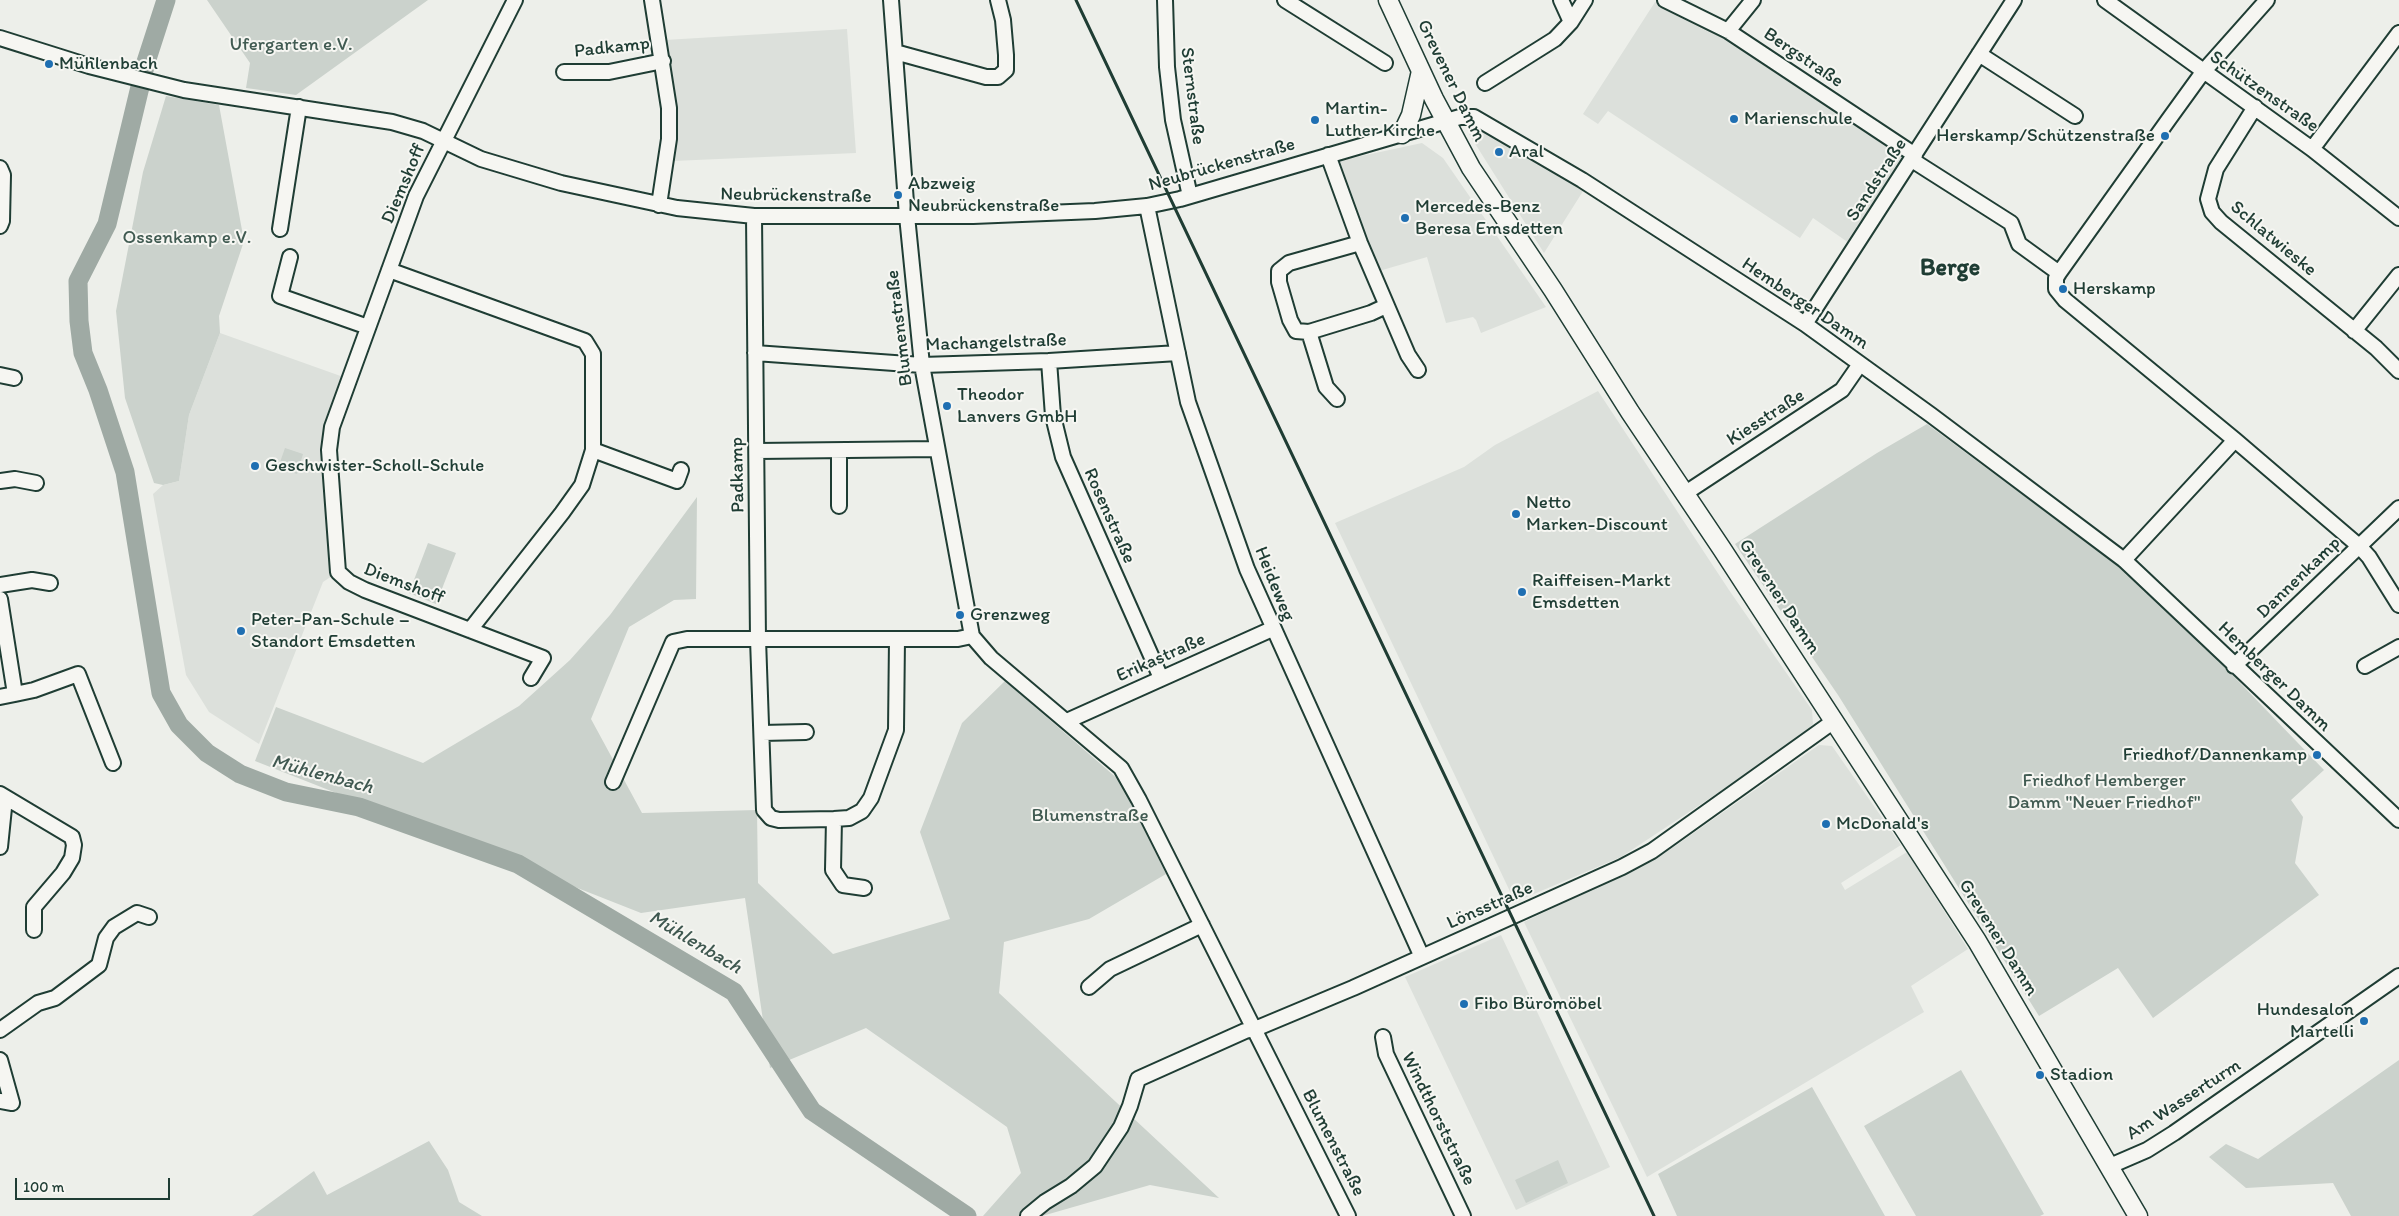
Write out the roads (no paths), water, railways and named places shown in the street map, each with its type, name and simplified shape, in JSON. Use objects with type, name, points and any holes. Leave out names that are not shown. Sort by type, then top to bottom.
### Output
[{"type":"main road","name":"Grevener Damm","points":[[1388,0],[1421,72],[1471,168],[1553,290],[1630,412],[1977,942],[2138,1216]]},
{"type":"main road","points":[[1402,134],[1411,115],[1421,72]]},
{"type":"street","name":"Diemshoff","points":[[515,0],[416,196],[332,427],[329,450],[338,572],[349,582],[357,586],[543,658],[531,678]]},
{"type":"street","name":"Padkamp","points":[[652,0],[669,108],[669,139],[659,205]]},
{"type":"street","name":"Blumenstraße","points":[[891,0],[906,216],[922,365],[972,636],[991,658],[1121,768],[1139,800],[1348,1216]]},
{"type":"street","points":[[894,52],[986,77],[998,78],[1006,70],[1006,55],[1004,27],[998,0]]},
{"type":"street","name":"Sternstraße","points":[[1165,0],[1167,68],[1173,120],[1190,196]]},
{"type":"street","points":[[1285,0],[1385,63]]},
{"type":"street","points":[[1561,0],[1571,22]]},
{"type":"street","points":[[1485,83],[1555,39],[1571,22],[1585,0]]},
{"type":"street","name":"Bergstraße","points":[[1665,0],[1728,31],[2011,222],[2019,244],[2059,273]]},
{"type":"street","points":[[1728,31],[1752,0]]},
{"type":"street","name":"Sandstraße","points":[[1805,324],[2014,0]]},
{"type":"street","name":"Schützenstraße","points":[[2105,0],[2312,149],[2399,218]]},
{"type":"street","points":[[2267,0],[2203,72],[2059,273],[2056,278],[2056,289],[2065,300],[2235,440],[2359,546],[2399,508]]},
{"type":"street","points":[[2312,149],[2399,34]]},
{"type":"street","name":"Neubrückenstraße","points":[[0,38],[163,85],[392,122],[423,130],[481,159],[509,169],[659,205],[717,214],[754,216],[1031,214],[1147,206],[1190,196],[1446,122]]},
{"type":"street","points":[[1979,54],[2075,116]]},
{"type":"street","name":"Padkamp","points":[[564,72],[608,72],[663,61]]},
{"type":"street","points":[[280,229],[299,107]]},
{"type":"street","name":"Schlatwieske","points":[[2255,107],[2216,169],[2208,198],[2212,212],[2221,222],[2376,348],[2399,371]]},
{"type":"street","name":"Hemberger Damm","points":[[1446,122],[1460,117],[1474,117],[1482,120],[1582,180],[1805,324],[1860,364],[2124,560],[2399,820]]},
{"type":"street","points":[[1328,155],[1360,243],[1386,306],[1408,355],[1418,370]]},
{"type":"street","points":[[0,168],[3,175],[2,221],[0,226]]},
{"type":"street","name":"Heideweg","points":[[1147,206],[1188,402],[1247,569],[1272,629],[1422,957]]},
{"type":"street","name":"Padkamp","points":[[754,216],[758,639],[764,810],[771,818],[779,820],[834,819]]},
{"type":"street","points":[[1360,243],[1290,264],[1279,271],[1279,282],[1290,320],[1296,331],[1309,332],[1386,306]]},
{"type":"street","points":[[290,257],[280,296],[368,327]]},
{"type":"street","points":[[390,270],[584,341],[593,354],[593,450],[582,484],[470,630]]},
{"type":"street","points":[[2354,331],[2399,275]]},
{"type":"street","points":[[1309,332],[1326,387],[1337,399]]},
{"type":"street","name":"Machangelstraße","points":[[755,353],[922,365],[1049,361],[1178,353]]},
{"type":"street","name":"Rosenstraße","points":[[1049,361],[1053,416],[1062,457],[1161,678]]},
{"type":"street","name":"Kiesstraße","points":[[1684,494],[1842,390],[1860,364]]},
{"type":"street","points":[[0,375],[14,378]]},
{"type":"street","points":[[2124,560],[2235,440]]},
{"type":"street","points":[[757,451],[936,449]]},
{"type":"street","points":[[593,450],[677,481],[681,470]]},
{"type":"street","points":[[839,451],[839,506]]},
{"type":"street","points":[[0,481],[15,479],[36,483]]},
{"type":"street","name":"Dannenkamp","points":[[2234,666],[2359,546],[2369,557],[2399,605]]},
{"type":"street","points":[[0,585],[32,580],[50,584]]},
{"type":"street","points":[[0,599],[16,694]]},
{"type":"street","name":"Erikastraße","points":[[1067,721],[1272,629]]},
{"type":"street","points":[[613,782],[673,642],[688,639],[958,639],[972,636]]},
{"type":"street","points":[[864,888],[843,885],[833,870],[834,819],[849,818],[862,811],[871,798],[896,730],[897,639]]},
{"type":"street","points":[[2366,666],[2399,647]]},
{"type":"street","points":[[0,696],[34,690],[78,674],[113,763]]},
{"type":"street","name":"Lönsstraße","points":[[1028,1216],[1096,1166],[1121,1127],[1138,1079],[1245,1031],[1254,1029],[1422,957],[1622,867],[1652,851],[1834,721]]},
{"type":"street","points":[[762,732],[806,732]]},
{"type":"street","points":[[0,847],[2,796],[72,837],[74,845],[72,858],[63,873],[34,907],[34,930]]},
{"type":"street","points":[[0,1030],[38,1004],[55,998],[99,965],[106,938],[114,927],[137,913],[149,918]]},
{"type":"street","points":[[1089,986],[1110,969],[1202,925]]},
{"type":"street","name":"Am Wasserturm","points":[[2110,1166],[2147,1150],[2174,1133],[2399,976]]},
{"type":"street","name":"Windthorststraße","points":[[1384,1038],[1386,1054],[1463,1216]]},
{"type":"street","points":[[0,1060],[6,1102]]},
{"type":"waterway","name":"Mühlenbach","points":[[166,0],[146,62],[107,224],[78,281],[79,321],[83,353],[98,390],[125,472],[161,693],[179,725],[207,753],[240,774],[286,792],[359,807],[518,864],[734,992],[812,1111],[967,1216]]},
{"type":"railway","points":[[1076,0],[1654,1216]]},
{"type":"place","name":"Mühlenbach","points":[[49,64]]},
{"type":"place","name":"Marienschule","points":[[1734,119]]},
{"type":"place","name":"Martin- Luther Kirche","points":[[1315,120]]},
{"type":"place","name":"Herskamp/Schützenstraße","points":[[2165,136]]},
{"type":"place","name":"Aral","points":[[1499,152]]},
{"type":"place","name":"Abzweig Neubrückenstraße","points":[[898,195]]},
{"type":"place","name":"Mercedes-Benz Beresa Emsdetten","points":[[1405,218]]},
{"type":"place","name":"Herskamp","points":[[2063,289]]},
{"type":"place","name":"Theodor Lanvers GmbH","points":[[947,406]]},
{"type":"place","name":"Geschwister-Scholl-Schule","points":[[255,466]]},
{"type":"place","name":"Netto Marken-Discount","points":[[1516,514]]},
{"type":"place","name":"Raiffeisen-Markt Emsdetten","points":[[1522,592]]},
{"type":"place","name":"Grenzweg","points":[[960,615]]},
{"type":"place","name":"Peter-Pan-Schule – Standort Emsdetten","points":[[241,631]]},
{"type":"place","name":"Friedhof/Dannenkamp","points":[[2317,755]]},
{"type":"place","name":"McDonald's","points":[[1826,824]]},
{"type":"place","name":"Fibo Büromöbel","points":[[1464,1004]]},
{"type":"place","name":"Hundesalon Martelli","points":[[2364,1021]]},
{"type":"place","name":"Stadion","points":[[2040,1075]]},
{"type":"district","name":"Berge","points":[[1950,269]]},
{"type":"park label","name":"Ufergarten e.V.","points":[[291,45]]},
{"type":"park label","name":"Ossenkamp e.V.","points":[[187,238]]},
{"type":"park label","name":"Friedhof Hemberger Damm \"Neuer Friedhof\"","points":[[2104,792]]}]
